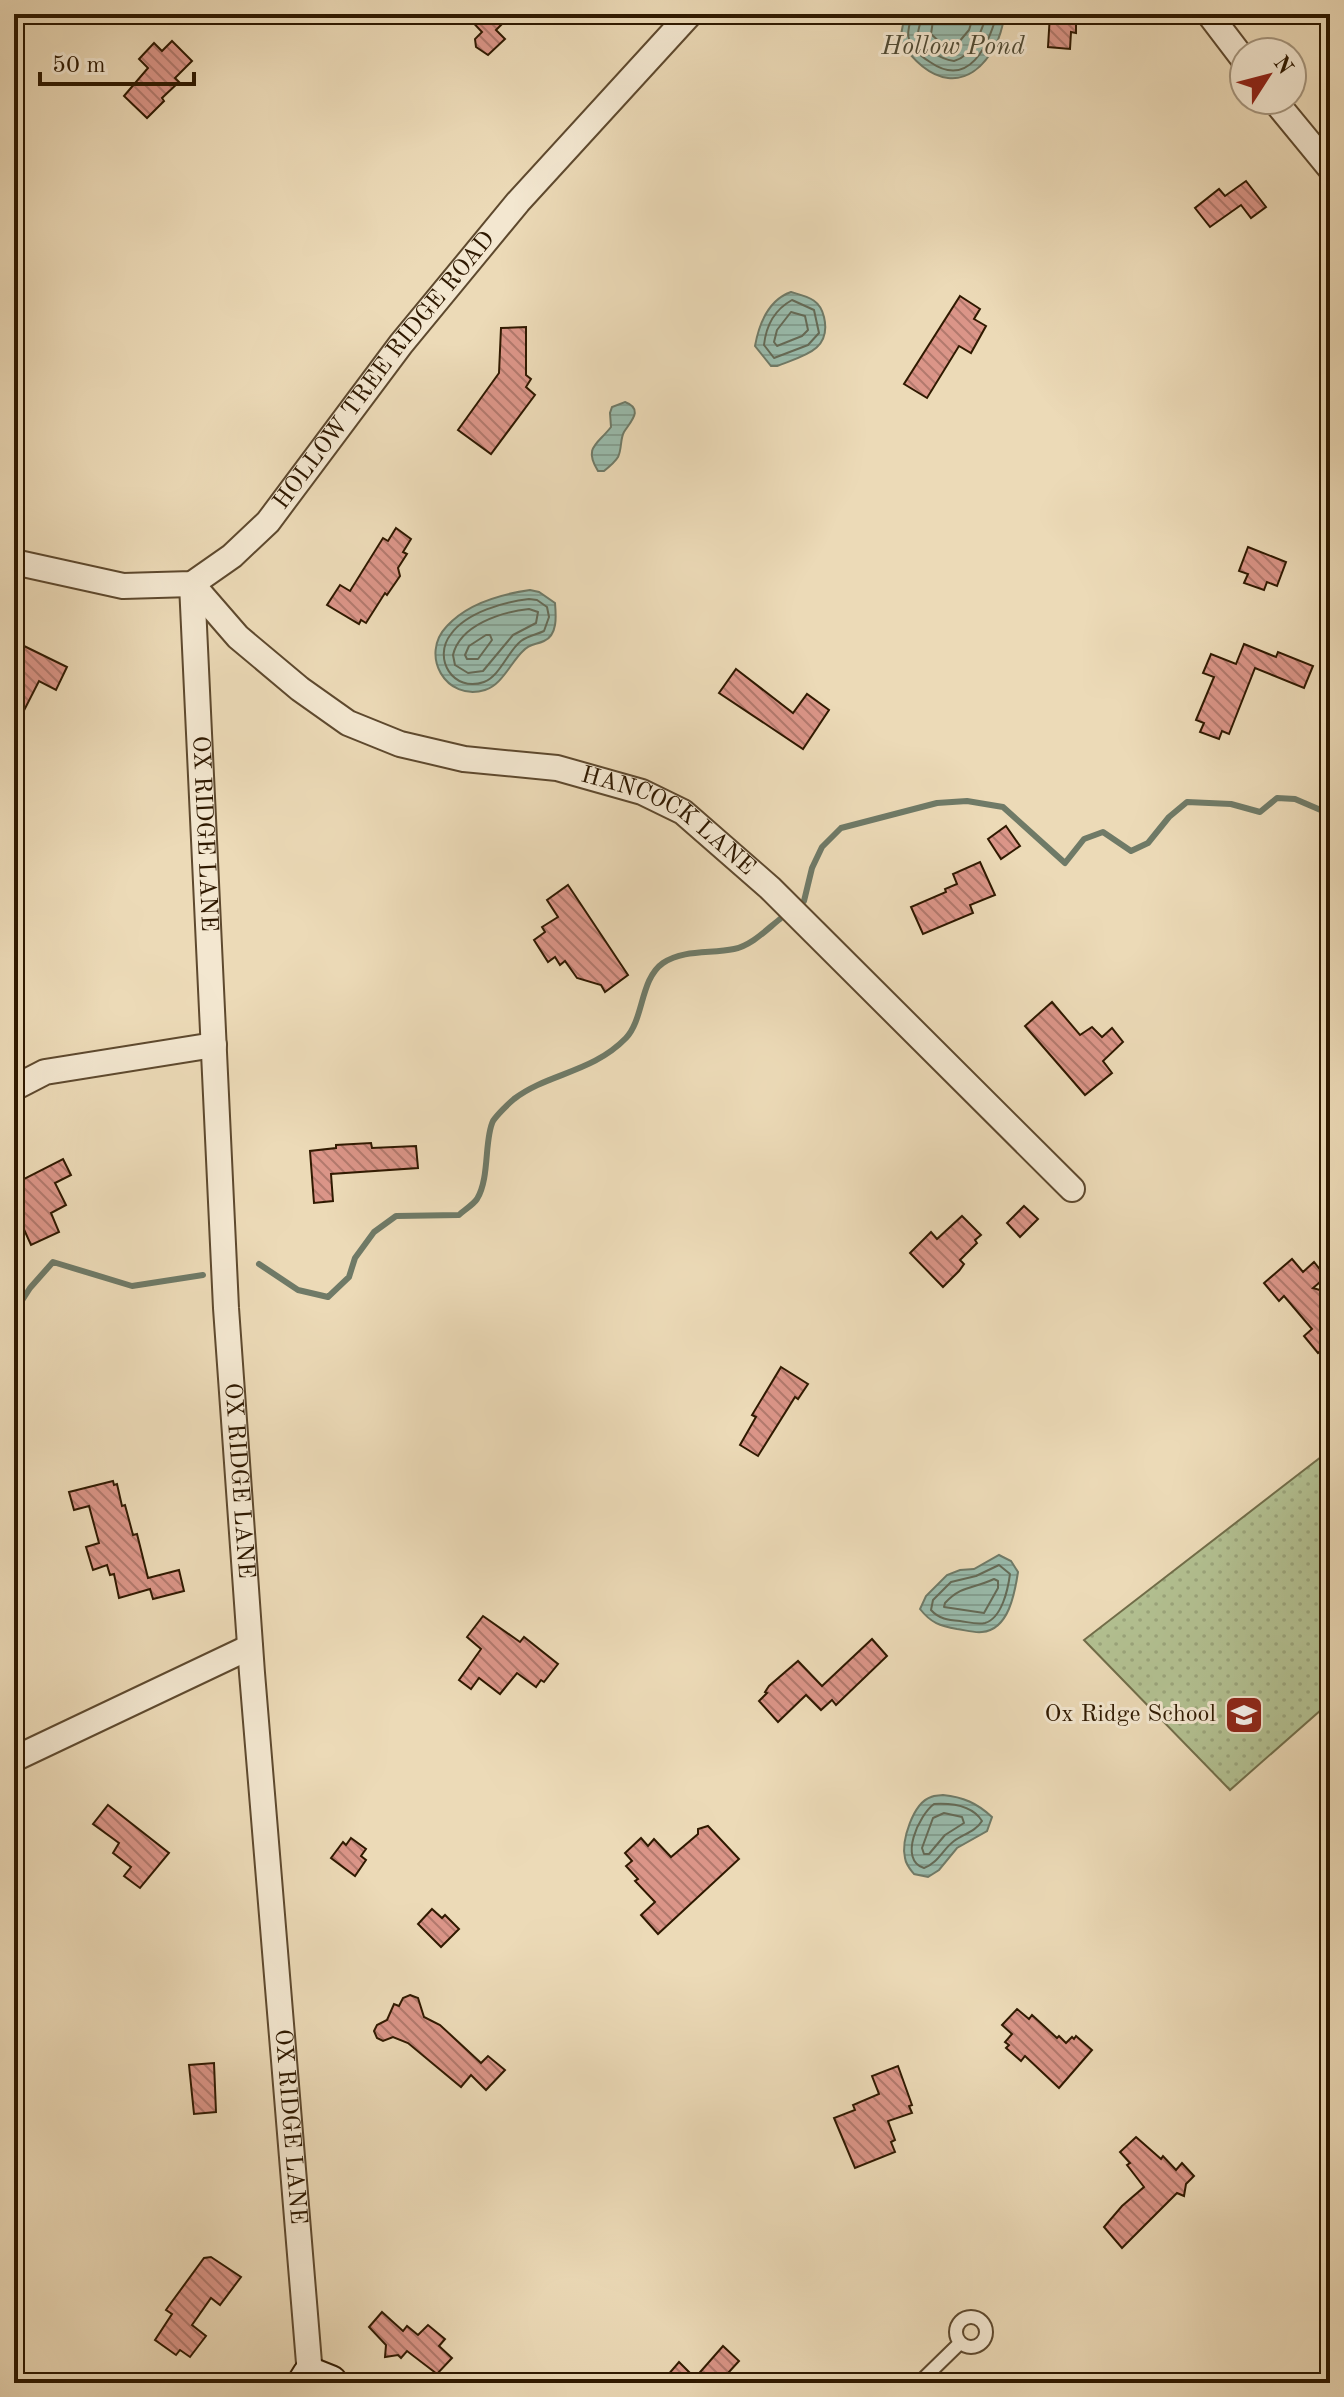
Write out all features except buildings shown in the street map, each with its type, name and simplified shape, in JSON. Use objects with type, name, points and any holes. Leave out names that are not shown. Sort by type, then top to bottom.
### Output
[{"type":"street","name":"HOLLOW TREE RIDGE ROAD","points":[[192,584],[232,556],[268,522],[401,344],[518,202],[690,14]]},
{"type":"street","points":[[1209,14],[1228,39]]},
{"type":"street","points":[[1287,116],[1330,168]]},
{"type":"street","points":[[14,562],[123,586],[192,584]]},
{"type":"street","name":"OX RIDGE LANE","points":[[192,584],[226,1308],[250,1647],[315,2380]]},
{"type":"street","name":"HANCOCK LANE","points":[[192,584],[238,637],[300,689],[348,723],[400,744],[464,759],[557,768],[642,792],[683,812],[770,888],[1072,1189]]},
{"type":"street","points":[[14,1088],[45,1072],[214,1045]]},
{"type":"street","points":[[14,1759],[250,1647]]},
{"type":"lane","points":[[919,2383],[960,2343]]},
{"type":"green space","name":"Ox Ridge School","points":[[1330,1450],[1330,1702],[1230,1790],[1084,1640]]},
{"type":"water","name":"Hollow Pond","points":[[905,14],[1005,14],[998,41],[985,61],[973,72],[948,78],[923,66],[900,40]]},
{"type":"water","points":[[791,292],[808,297],[820,306],[824,317],[824,338],[805,355],[771,366],[755,346],[757,338],[762,321],[771,307]]},
{"type":"water","points":[[625,402],[635,412],[623,435],[619,454],[604,471],[598,471],[592,451],[611,427],[612,407]]},
{"type":"water","points":[[530,590],[555,603],[555,624],[549,638],[526,648],[501,678],[485,690],[471,692],[448,683],[436,662],[439,638],[447,626],[464,612],[486,601]]},
{"type":"water","points":[[999,1555],[1011,1561],[1018,1572],[1009,1609],[999,1625],[982,1632],[946,1627],[932,1621],[920,1609],[926,1596],[947,1575],[974,1569]]},
{"type":"water","points":[[932,1796],[957,1797],[986,1812],[992,1817],[987,1831],[957,1848],[939,1870],[928,1877],[914,1874],[906,1863],[904,1851],[910,1823],[925,1801]]},
{"type":"waterway","points":[[804,901],[812,868],[822,847],[841,828],[937,803],[967,801],[1003,807],[1065,863],[1084,839],[1103,832],[1131,851],[1148,843],[1169,817],[1187,802],[1231,804],[1260,812],[1277,798],[1295,799],[1330,814]]},
{"type":"waterway","points":[[259,1264],[298,1290],[328,1297],[349,1277],[355,1258],[374,1232],[396,1216],[459,1215],[475,1201],[481,1190],[493,1121],[514,1099],[613,1050],[632,1030],[650,979],[663,963],[689,954],[741,947],[780,919]]},
{"type":"waterway","points":[[14,1313],[30,1288],[53,1262],[132,1286],[203,1275]]},
{"type":"place","name":"Ox Ridge School","points":[[1244,1715]]}]
